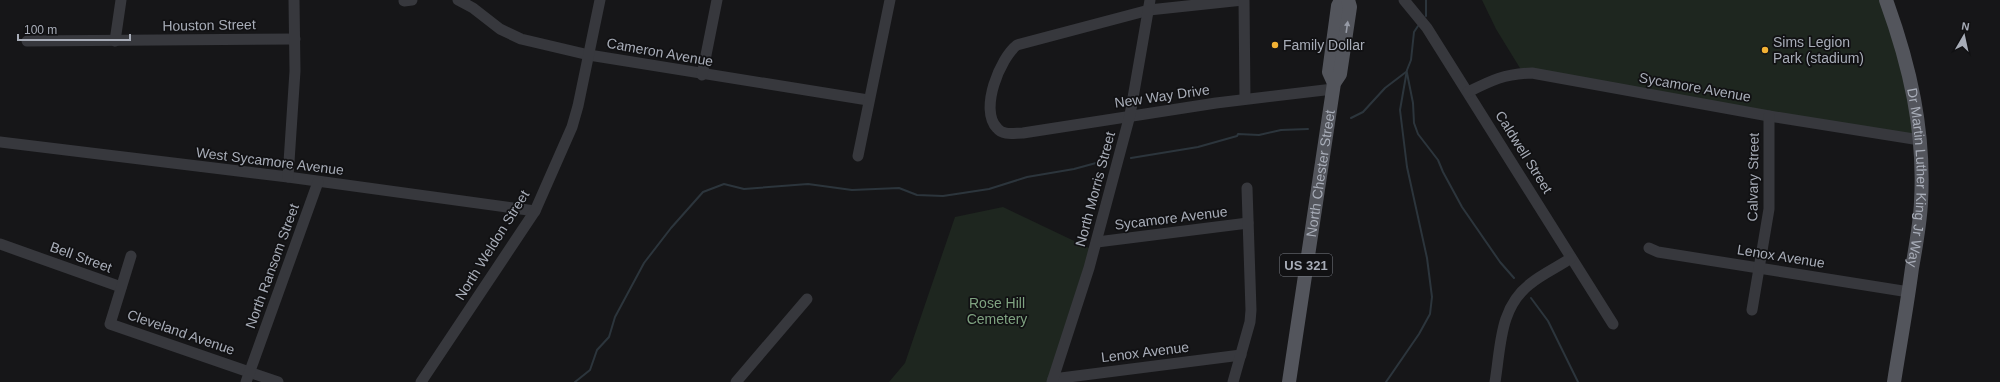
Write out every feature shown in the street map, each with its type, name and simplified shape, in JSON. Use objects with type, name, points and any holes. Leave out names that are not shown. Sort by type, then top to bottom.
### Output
[{"type":"main road","name":"North Chester Street","points":[[1334,86],[1329,72],[1338,6],[1341,0]]},
{"type":"main road","name":"North Chester Street","points":[[1289,382],[1334,86],[1340,74],[1350,7],[1348,0]]},
{"type":"main road","name":"Dr Martin Luther King Jr Way","points":[[1886,0],[1914,90],[1920,140],[1921,203],[1909,292],[1894,382]]},
{"type":"street","points":[[115,41],[121,0]]},
{"type":"street","points":[[288,177],[295,71],[294,0]]},
{"type":"street","name":"Cameron Avenue","points":[[458,0],[473,8],[500,29],[521,39],[588,55],[702,75],[868,100]]},
{"type":"street","name":"North Weldon Street","points":[[422,382],[535,211],[572,127],[600,0]]},
{"type":"street","points":[[702,75],[717,0]]},
{"type":"street","points":[[858,156],[868,100],[890,0]]},
{"type":"street","points":[[1150,5],[1243,0],[1245,99]]},
{"type":"street","name":"Caldwell Street","points":[[1404,0],[1427,28],[1613,324]]},
{"type":"street","name":"North Morris Street","points":[[1053,380],[1097,242],[1130,115],[1150,5]]},
{"type":"street","name":"New Way Drive","points":[[1150,5],[1030,40],[1010,50],[998,71],[991,95],[992,121],[997,129],[1007,134],[1023,132],[1334,86]]},
{"type":"street","name":"Houston Street","points":[[27,41],[295,39]]},
{"type":"street","name":"Sycamore Avenue","points":[[1468,92],[1493,79],[1511,74],[1532,73],[1769,116],[1920,140]]},
{"type":"street","name":"Calvary Street","points":[[1752,310],[1769,209],[1769,116]]},
{"type":"street","name":"West Sycamore Avenue","points":[[0,142],[288,177],[535,211]]},
{"type":"street","name":"North Ransom Street","points":[[248,377],[318,182]]},
{"type":"street","points":[[1233,382],[1250,322],[1251,310],[1247,188]]},
{"type":"street","name":"Sycamore Avenue","points":[[1097,242],[1248,223]]},
{"type":"street","name":"Bell Street","points":[[0,244],[121,287],[131,256]]},
{"type":"street","name":"Lenox Avenue","points":[[1649,248],[1658,252],[1909,292]]},
{"type":"street","points":[[1495,382],[1505,321],[1512,302],[1531,283],[1571,258]]},
{"type":"street","name":"Cleveland Avenue","points":[[121,287],[110,324],[248,377],[278,382]]},
{"type":"street","points":[[736,382],[807,299]]},
{"type":"street","name":"Lenox Avenue","points":[[1053,380],[1241,355]]},
{"type":"green space","points":[[1482,0],[1886,0],[1920,140],[1523,73],[1496,29]]},
{"type":"green space","name":"Rose Hill Cemetery","points":[[1003,207],[1091,249],[1047,382],[889,382],[905,363],[955,217]]},
{"type":"waterway","points":[[1426,0],[1426,16]]},
{"type":"waterway","points":[[1386,382],[1419,334],[1430,314],[1432,297],[1427,258],[1407,167],[1400,110],[1407,70],[1411,60],[1414,32],[1418,26]]},
{"type":"waterway","points":[[1351,118],[1363,112],[1385,88],[1406,72]]},
{"type":"waterway","points":[[1407,73],[1413,103],[1414,123],[1418,134],[1438,160],[1462,207],[1500,262],[1514,278]]},
{"type":"waterway","points":[[1131,158],[1198,147],[1237,136],[1238,134],[1259,135],[1281,130],[1308,129]]},
{"type":"waterway","points":[[575,382],[590,370],[597,350],[609,337],[615,317],[644,263],[671,228],[703,192],[724,184],[744,189],[808,184],[852,190],[899,188],[917,195],[943,196],[989,189],[1027,177],[1074,169],[1107,160]]},
{"type":"waterway","points":[[1531,298],[1548,321],[1578,382]]},
{"type":"place","name":"Family Dollar","points":[[1275,45]]},
{"type":"place","name":"Sims Legion Park (stadium)","points":[[1765,50]]}]
